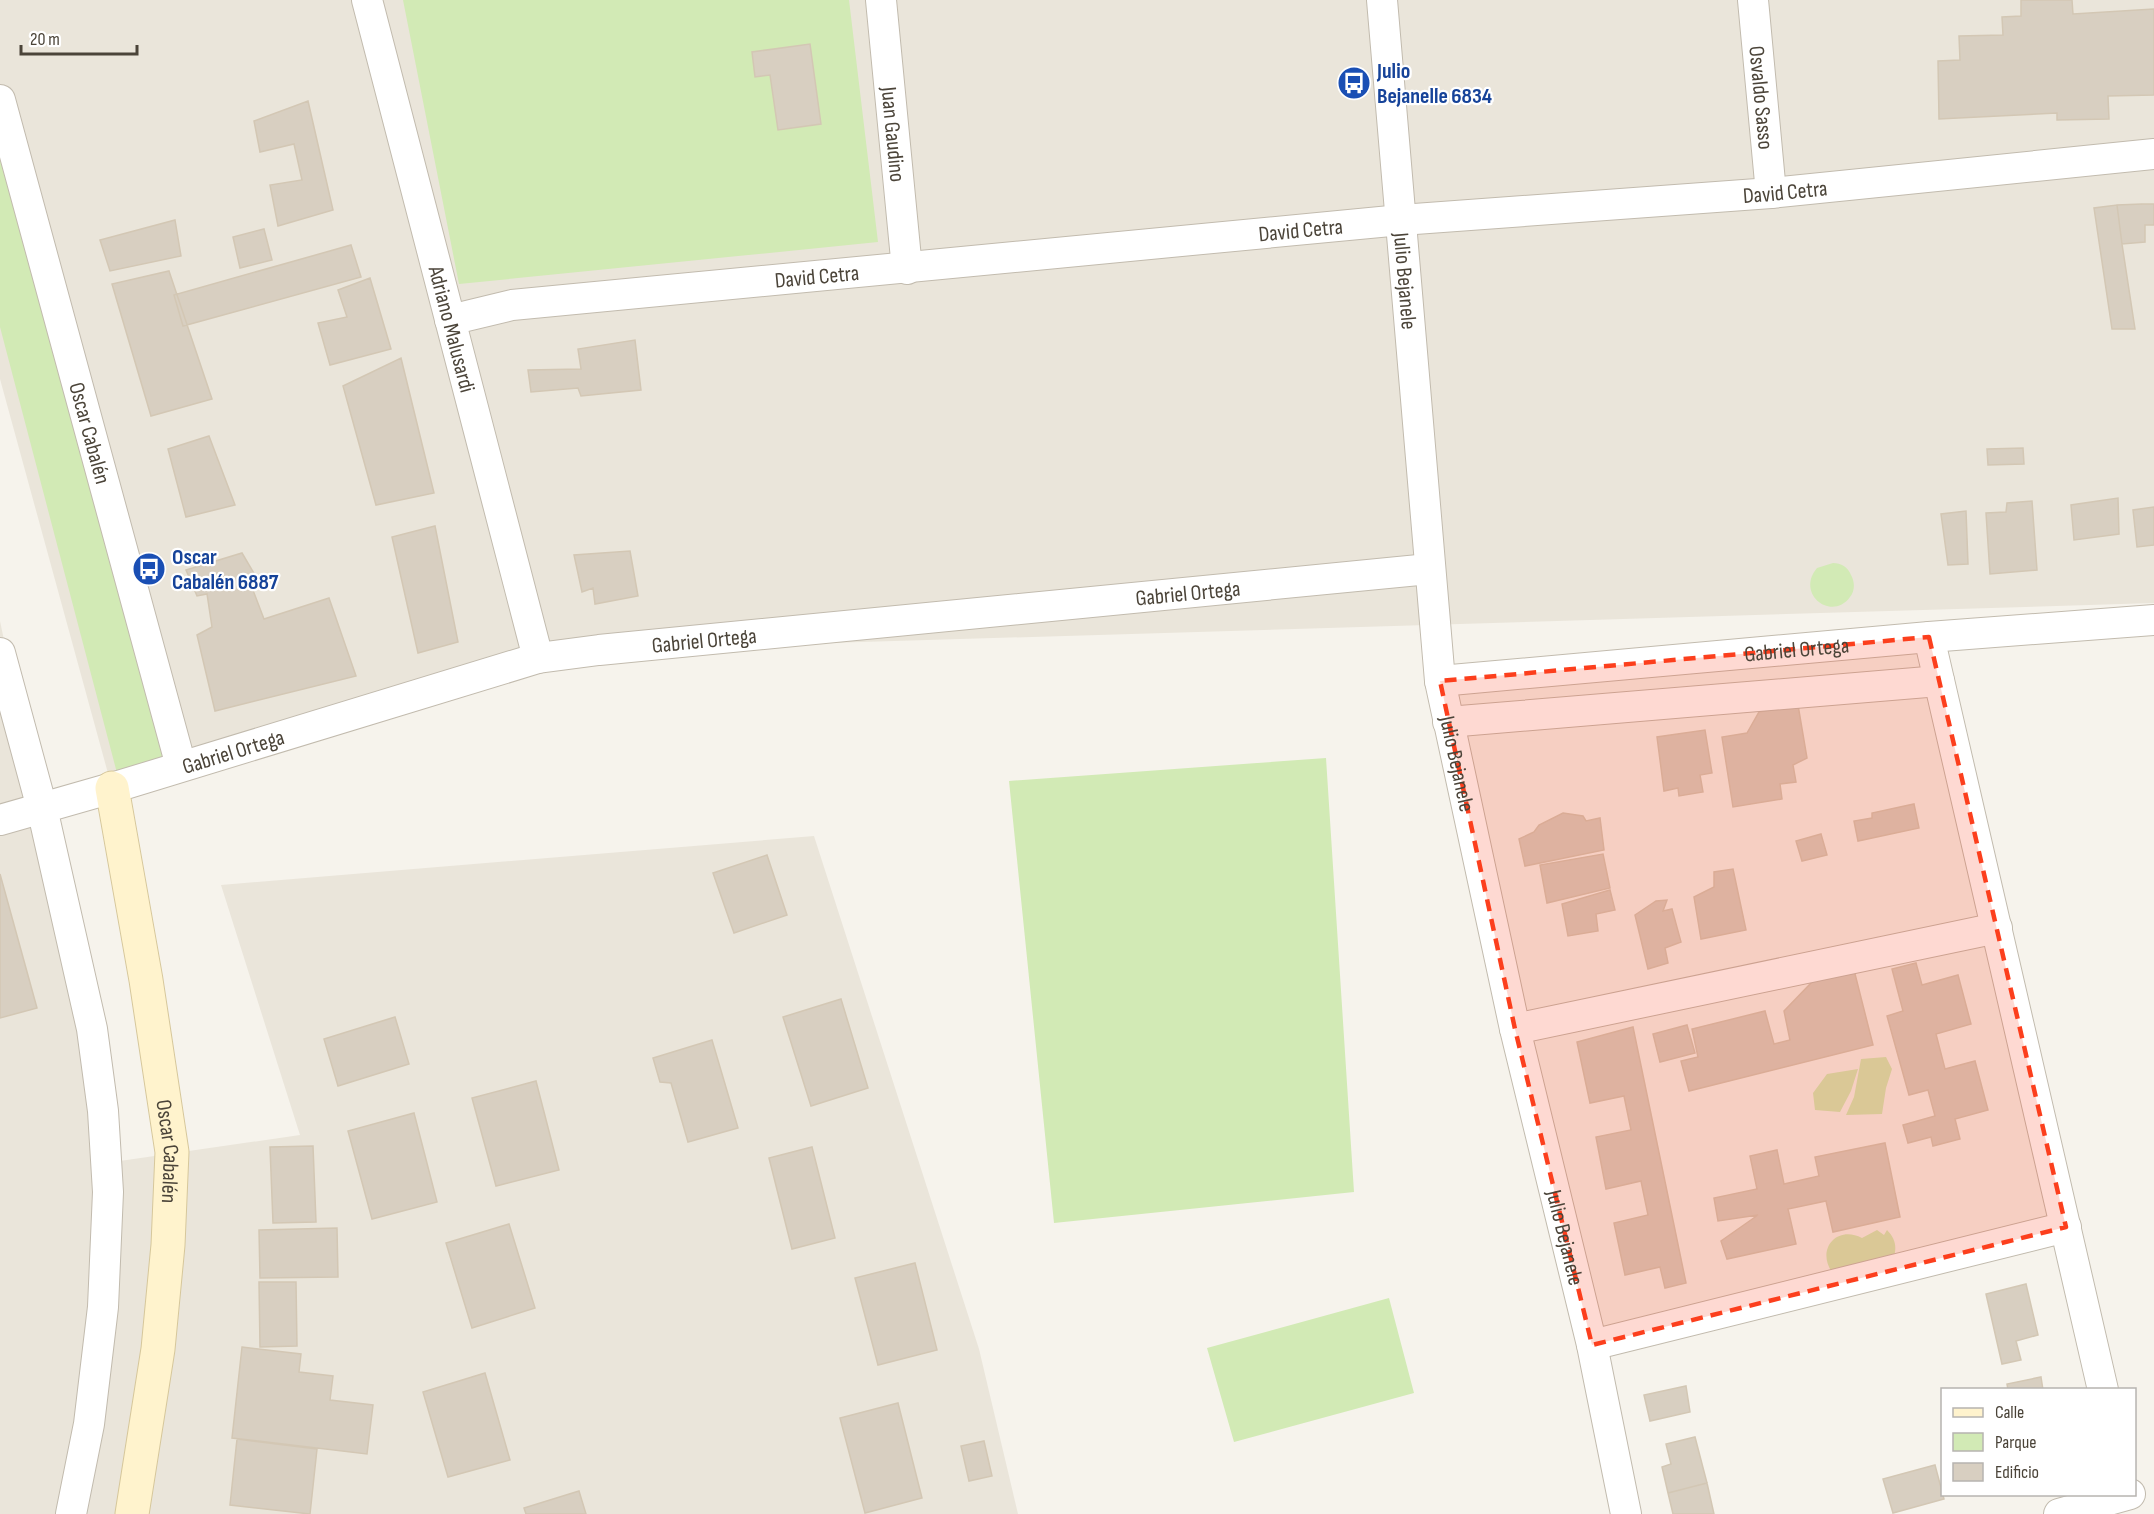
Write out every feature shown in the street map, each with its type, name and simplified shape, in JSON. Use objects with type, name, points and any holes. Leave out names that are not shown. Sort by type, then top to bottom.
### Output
[{"type":"main road","name":"Oscar Cabalén","points":[[112,788],[146,980],[172,1152],[168,1245],[158,1349],[132,1514]]},
{"type":"street","name":"Adriano Malusardi","points":[[367,0],[538,658]]},
{"type":"street","name":"Juan Gaudino","points":[[881,0],[907,269]]},
{"type":"street","name":"Julio Bejanele","points":[[1382,0],[1440,681],[1515,1029],[1592,1345],[1626,1514]]},
{"type":"street","name":"Osvaldo Sasso","points":[[1753,0],[1771,193]]},
{"type":"street","name":"Oscar Cabalén","points":[[0,100],[181,766]]},
{"type":"street","name":"David Cetra","points":[[450,320],[512,306],[1401,220],[1771,193],[2154,154]]},
{"type":"street","name":"Gabriel Ortega","points":[[0,820],[538,658],[1429,569]]},
{"type":"street","name":"Gabriel Ortega","points":[[1440,681],[1929,637],[2154,620]]},
{"type":"street","points":[[1929,637],[2103,1388]]},
{"type":"street","points":[[0,653],[42,808],[92,1029],[103,1111],[108,1192],[102,1318],[89,1424],[71,1514]]},
{"type":"street","name":"Gabriel Ortega","points":[[1448,722],[1939,681]]},
{"type":"street","points":[[1515,1029],[1997,928]]},
{"type":"street","points":[[1592,1345],[2066,1227]]},
{"type":"street","points":[[2136,1493],[2154,1489]]},
{"type":"street","points":[[2060,1514],[2124,1496]]},
{"type":"highlighted area","points":[[1929,637],[2066,1227],[1592,1345],[1515,1029],[1440,681]]},
{"type":"shaded area","points":[[0,0],[2154,0],[2154,603],[599,650],[112,788],[0,379]]},
{"type":"shaded area","points":[[0,621],[113,1162],[300,1135],[221,885],[814,836],[979,1349],[1018,1514],[0,1514]]},
{"type":"green space","points":[[403,0],[849,0],[878,242],[459,284]]},
{"type":"green space","points":[[0,139],[167,760],[118,777],[0,327]]},
{"type":"green space","points":[[1833,563],[1848,570],[1854,586],[1850,597],[1843,604],[1834,607],[1818,602],[1810,587],[1811,578],[1817,568]]},
{"type":"green space","points":[[1326,758],[1354,1192],[1054,1223],[1009,781]]},
{"type":"green space","points":[[1886,1057],[1892,1069],[1882,1114],[1846,1115],[1854,1097],[1861,1059]]},
{"type":"green space","points":[[1858,1069],[1851,1091],[1840,1112],[1815,1110],[1813,1093],[1827,1074]]},
{"type":"green space","points":[[1877,1230],[1884,1235],[1887,1230],[1892,1236],[1895,1242],[1894,1257],[1832,1272],[1826,1255],[1828,1248],[1837,1237],[1853,1235],[1862,1238]]},
{"type":"green space","points":[[1389,1298],[1414,1393],[1234,1442],[1207,1348]]},
{"type":"building","points":[[2021,0],[2072,0],[2073,14],[2154,9],[2154,95],[2108,96],[2109,119],[2057,120],[2057,113],[1939,119],[1938,61],[1960,60],[1959,36],[2003,35],[2002,17],[2021,16]]},
{"type":"building","points":[[810,44],[821,124],[778,130],[770,75],[755,77],[752,52]]},
{"type":"building","points":[[308,101],[333,210],[278,226],[270,185],[302,180],[294,144],[260,152],[254,121]]},
{"type":"building","points":[[2154,204],[2154,225],[2145,225],[2145,242],[2122,244],[2117,205]]},
{"type":"building","points":[[2117,205],[2135,329],[2112,329],[2094,208]]},
{"type":"building","points":[[175,220],[181,256],[110,271],[100,240]]},
{"type":"building","points":[[264,229],[272,260],[240,268],[233,237]]},
{"type":"building","points":[[351,245],[361,277],[183,326],[174,295]]},
{"type":"building","points":[[169,271],[212,399],[151,416],[112,284]]},
{"type":"building","points":[[370,278],[391,349],[330,365],[318,323],[347,317],[338,290]]},
{"type":"building","points":[[635,340],[641,390],[581,396],[578,388],[531,392],[528,370],[581,369],[578,349]]},
{"type":"building","points":[[401,358],[434,493],[376,505],[343,386]]},
{"type":"building","points":[[209,436],[235,505],[186,517],[168,449]]},
{"type":"building","points":[[2023,448],[2024,464],[1988,465],[1987,449]]},
{"type":"building","points":[[2118,498],[2119,534],[2074,540],[2071,505]]},
{"type":"building","points":[[2032,501],[2037,570],[1990,574],[1986,513],[2006,512],[2007,503]]},
{"type":"building","points":[[2154,507],[2154,545],[2137,547],[2133,510]]},
{"type":"building","points":[[1966,511],[1968,564],[1948,565],[1941,514]]},
{"type":"building","points":[[435,526],[458,642],[418,653],[392,537]]},
{"type":"building","points":[[630,551],[638,596],[595,604],[593,588],[582,592],[574,555]]},
{"type":"building","points":[[242,553],[258,580],[251,585],[264,619],[329,598],[356,676],[215,711],[197,635],[212,627],[207,594],[197,596],[186,570]]},
{"type":"building","points":[[1798,705],[1807,758],[1793,765],[1796,782],[1780,784],[1782,799],[1733,807],[1722,737],[1747,733],[1759,712]]},
{"type":"building","points":[[1705,730],[1712,773],[1700,775],[1703,792],[1679,796],[1678,788],[1664,791],[1657,737]]},
{"type":"building","points":[[1914,804],[1919,828],[1858,841],[1854,821],[1872,818],[1872,813]]},
{"type":"building","points":[[1563,813],[1583,816],[1586,821],[1600,818],[1604,850],[1525,866],[1519,839],[1534,832],[1539,825]]},
{"type":"building","points":[[1821,834],[1827,855],[1802,861],[1796,841]]},
{"type":"building","points":[[1603,854],[1610,888],[1547,903],[1540,865]]},
{"type":"building","points":[[767,855],[787,915],[734,933],[713,873]]},
{"type":"building","points":[[1733,869],[1746,930],[1701,939],[1694,897],[1714,887],[1714,872]]},
{"type":"building","points":[[0,874],[37,1008],[0,1018]]},
{"type":"building","points":[[1610,890],[1615,910],[1596,914],[1598,931],[1568,936],[1562,904]]},
{"type":"building","points":[[1667,900],[1663,911],[1672,909],[1681,942],[1665,948],[1668,963],[1648,969],[1635,915],[1656,901]]},
{"type":"building","points":[[1916,963],[1922,985],[1958,975],[1971,1024],[1936,1034],[1945,1069],[1975,1061],[1988,1110],[1955,1119],[1960,1139],[1933,1146],[1931,1137],[1908,1143],[1903,1125],[1935,1116],[1928,1090],[1909,1095],[1887,1016],[1903,1011],[1892,969]]},
{"type":"building","points":[[1854,970],[1873,1045],[1689,1091],[1681,1061],[1698,1057],[1692,1029],[1765,1011],[1774,1044],[1790,1040],[1784,1011],[1813,981]]},
{"type":"building","points":[[841,999],[868,1088],[811,1106],[783,1017]]},
{"type":"building","points":[[395,1017],[409,1064],[338,1086],[324,1039]]},
{"type":"building","points":[[1687,1025],[1695,1053],[1660,1062],[1653,1034]]},
{"type":"building","points":[[1633,1027],[1686,1283],[1665,1288],[1660,1267],[1625,1275],[1614,1223],[1648,1215],[1641,1181],[1606,1189],[1596,1137],[1631,1130],[1624,1096],[1590,1103],[1577,1042]]},
{"type":"building","points":[[712,1040],[738,1128],[688,1142],[671,1083],[660,1082],[653,1058]]},
{"type":"building","points":[[536,1081],[559,1170],[496,1186],[472,1098]]},
{"type":"building","points":[[414,1113],[437,1202],[372,1219],[348,1131]]},
{"type":"building","points":[[1885,1143],[1900,1217],[1833,1232],[1826,1201],[1788,1209],[1796,1244],[1727,1259],[1721,1241],[1758,1215],[1718,1221],[1714,1198],[1757,1189],[1750,1156],[1777,1150],[1784,1184],[1819,1176],[1815,1157]]},
{"type":"building","points":[[313,1146],[316,1222],[273,1223],[270,1147]]},
{"type":"building","points":[[812,1147],[835,1238],[792,1249],[769,1158]]},
{"type":"building","points":[[509,1224],[535,1308],[472,1328],[446,1243]]},
{"type":"building","points":[[337,1228],[338,1277],[260,1278],[259,1230]]},
{"type":"building","points":[[915,1263],[937,1350],[878,1365],[855,1278]]},
{"type":"building","points":[[259,1282],[296,1282],[297,1346],[260,1347]]},
{"type":"building","points":[[2026,1284],[2038,1335],[2016,1341],[2021,1360],[2002,1364],[1986,1294]]},
{"type":"building","points":[[242,1347],[301,1354],[299,1372],[333,1376],[330,1400],[373,1405],[367,1454],[232,1438]]},
{"type":"building","points":[[485,1373],[510,1460],[448,1477],[423,1392]]},
{"type":"building","points":[[2041,1377],[2043,1388],[2008,1388],[2007,1384]]},
{"type":"building","points":[[1686,1386],[1690,1412],[1650,1421],[1644,1395]]},
{"type":"building","points":[[898,1403],[922,1498],[865,1513],[840,1418]]},
{"type":"building","points":[[1695,1437],[1707,1483],[1668,1493],[1662,1467],[1671,1464],[1666,1444]]},
{"type":"building","points":[[237,1439],[317,1449],[310,1514],[230,1505]]},
{"type":"building","points":[[984,1441],[992,1476],[969,1481],[961,1446]]},
{"type":"building","points":[[1935,1465],[1941,1496],[1944,1499],[1893,1513],[1883,1479]]},
{"type":"building","points":[[1707,1483],[1714,1514],[1673,1514],[1668,1493]]},
{"type":"building","points":[[579,1491],[586,1514],[526,1514],[524,1508]]},
{"type":"place","name":"Julio Bejanelle 6834","points":[[1354,83]]},
{"type":"place","name":"Oscar Cabalén 6887","points":[[149,569]]}]
